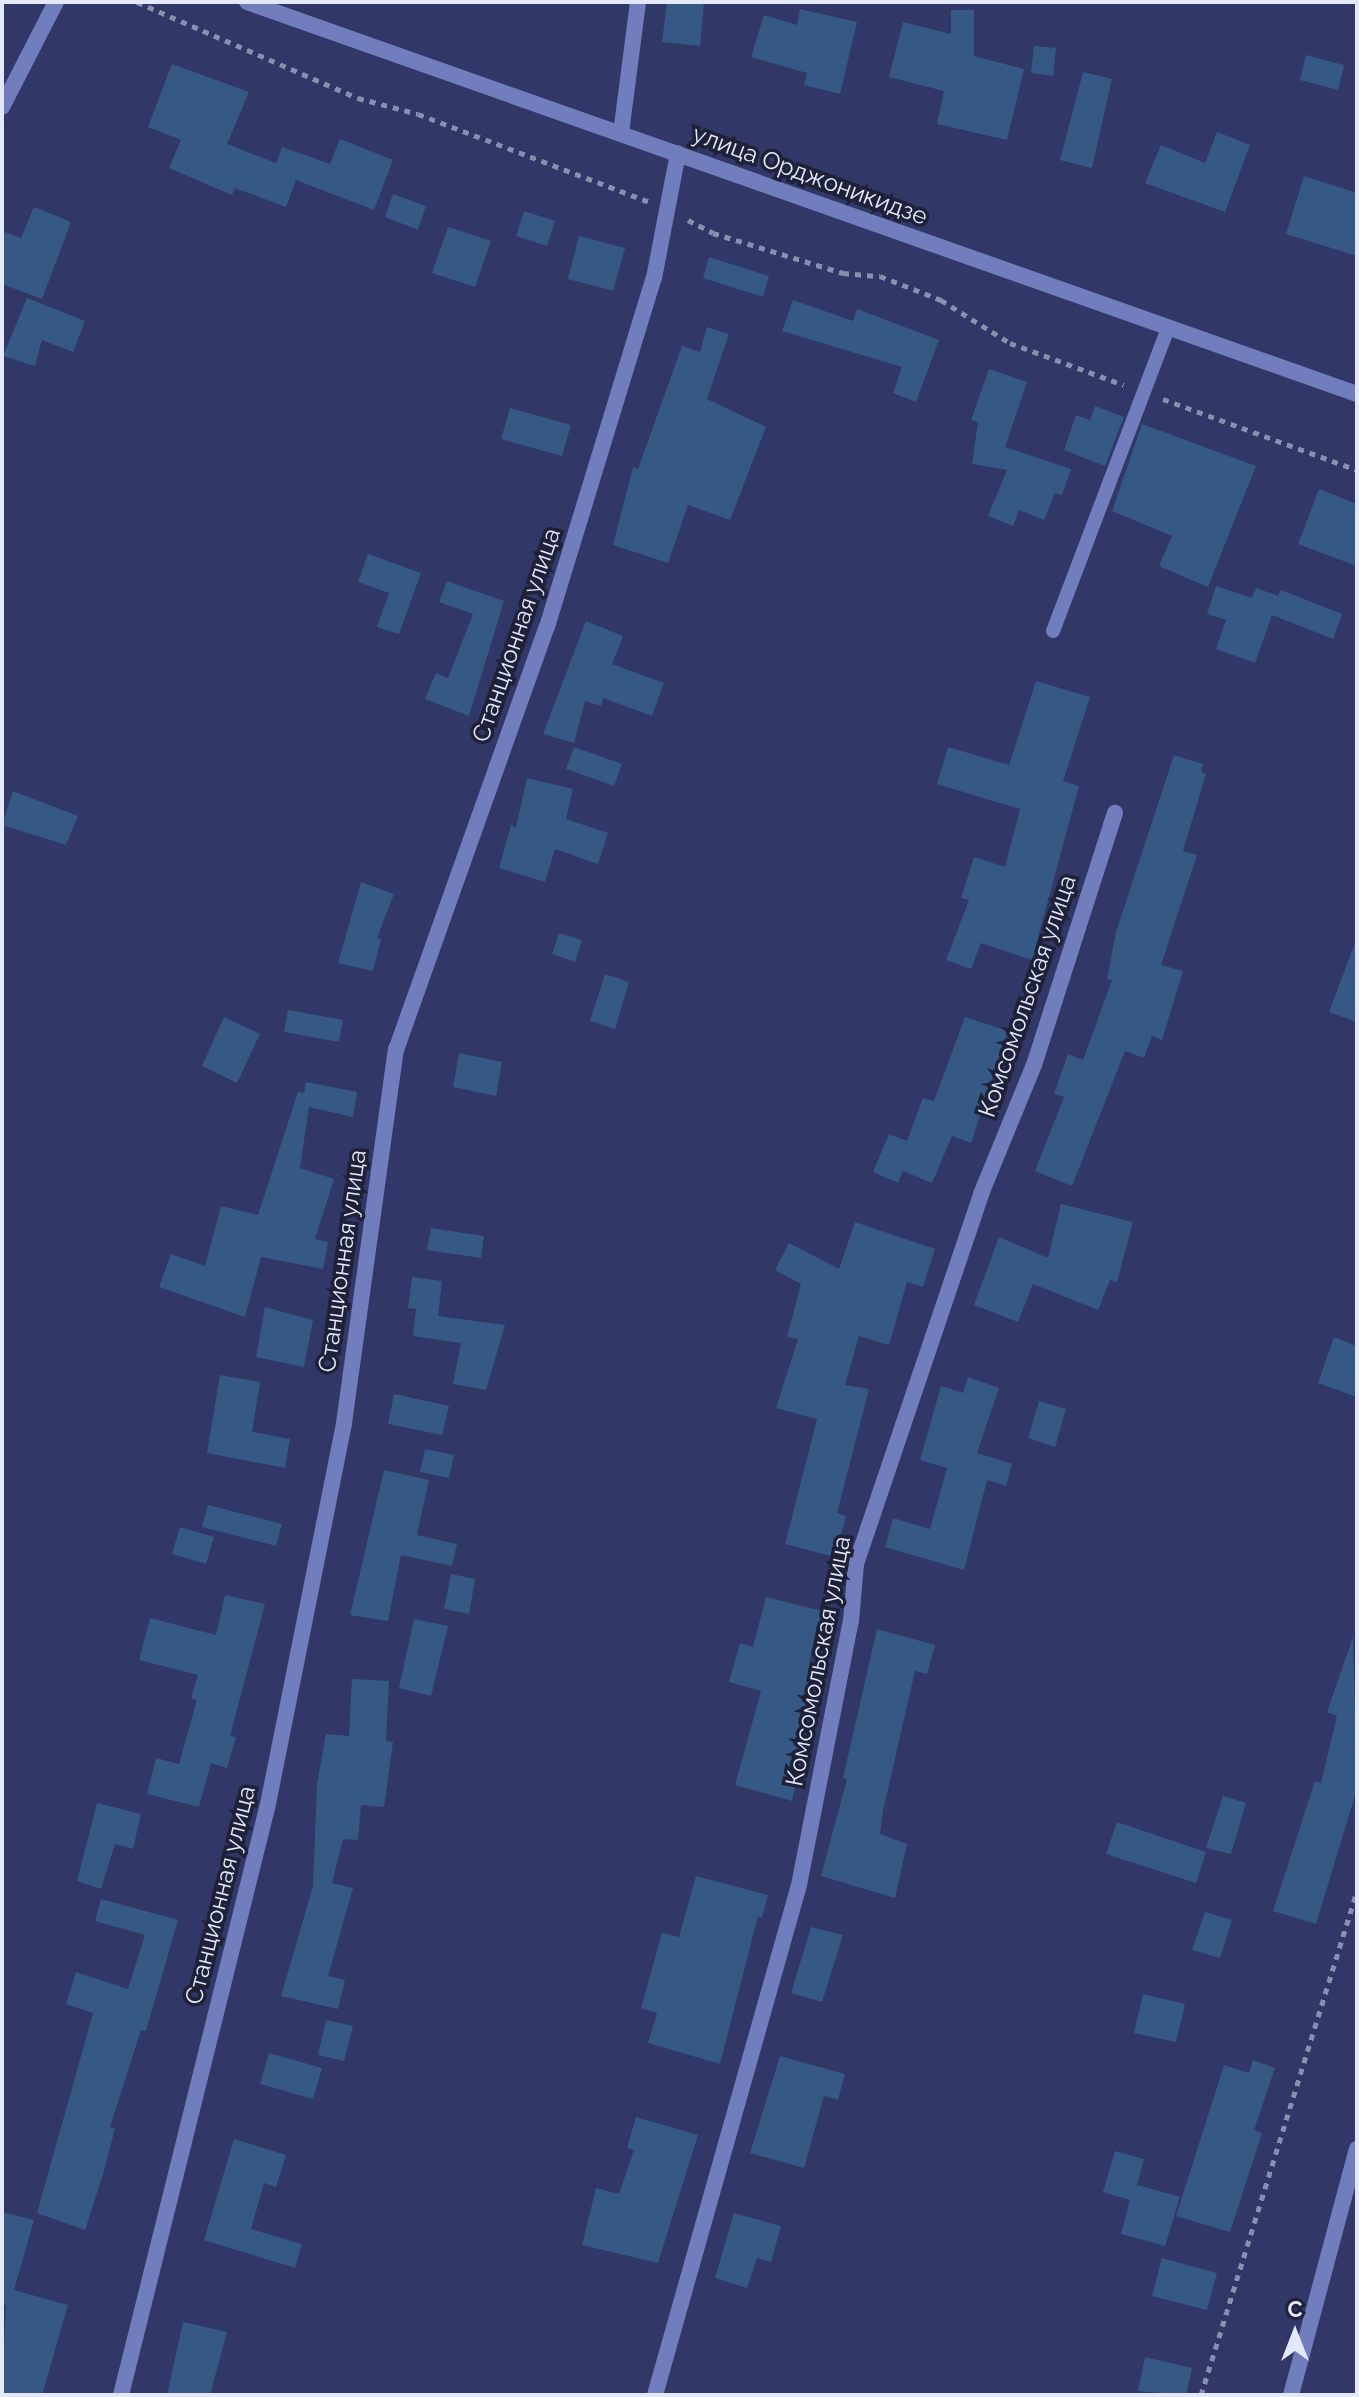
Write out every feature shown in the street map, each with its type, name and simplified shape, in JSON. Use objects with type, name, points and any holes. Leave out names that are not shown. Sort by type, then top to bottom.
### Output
[{"type":"street","points":[[2,107],[56,2]]},
{"type":"street","name":"улица Орджоникидзе","points":[[247,2],[1357,394]]},
{"type":"street","points":[[621,133],[638,2]]},
{"type":"street","name":"Станционная улица","points":[[121,2395],[268,1804],[344,1423],[396,1050],[547,627],[654,278],[678,153]]},
{"type":"street","name":"Комсомольская улица","points":[[655,2395],[799,1885],[851,1621],[856,1564],[981,1194],[1034,1065],[1115,813]]},
{"type":"street","points":[[1291,2395],[1357,2149]]},
{"type":"lane","points":[[1053,631],[1168,329]]},
{"type":"path","points":[[137,2],[358,98],[418,114],[667,209],[713,233],[843,273],[880,276],[941,300],[1010,343],[1357,470]]},
{"type":"path","points":[[1201,2395],[1357,1891]]},
{"type":"building","points":[[667,2],[704,2],[700,46],[662,42]]},
{"type":"building","points":[[800,9],[857,22],[840,94],[804,85],[807,73],[751,57],[764,15],[797,25]]},
{"type":"building","points":[[951,10],[974,10],[974,56],[1024,69],[1007,140],[937,124],[944,91],[889,77],[903,22],[951,34]]},
{"type":"building","points":[[1034,46],[1056,48],[1053,76],[1031,73]]},
{"type":"building","points":[[1306,55],[1344,65],[1338,90],[1300,80]]},
{"type":"building","points":[[172,64],[249,92],[227,144],[276,163],[282,147],[330,164],[340,139],[393,160],[374,210],[296,180],[286,207],[235,188],[232,195],[169,168],[181,140],[148,127]]},
{"type":"building","points":[[1083,72],[1112,79],[1092,168],[1060,160]]},
{"type":"building","points":[[1217,132],[1250,145],[1225,212],[1145,183],[1161,145],[1205,163]]},
{"type":"building","points":[[1304,176],[1357,193],[1357,256],[1286,234]]},
{"type":"building","points":[[393,194],[426,206],[418,230],[385,217]]},
{"type":"building","points":[[34,207],[71,222],[42,299],[2,284],[2,231],[21,238]]},
{"type":"building","points":[[524,211],[555,221],[547,246],[516,236]]},
{"type":"building","points":[[448,227],[491,241],[475,287],[432,273]]},
{"type":"building","points":[[579,236],[625,248],[613,291],[568,279]]},
{"type":"building","points":[[709,257],[769,276],[763,297],[703,278]]},
{"type":"building","points":[[27,298],[85,321],[73,352],[42,340],[35,366],[3,356]]},
{"type":"building","points":[[793,300],[853,321],[857,309],[939,340],[916,402],[893,393],[902,367],[782,331]]},
{"type":"building","points":[[707,327],[729,334],[707,399],[766,427],[730,520],[688,505],[668,563],[613,545],[633,467],[638,469],[682,346],[700,352]]},
{"type":"building","points":[[989,369],[1027,382],[1005,447],[1071,469],[1062,495],[1055,493],[1044,520],[1019,510],[1013,526],[988,516],[1007,470],[972,464],[978,422],[971,420]]},
{"type":"building","points":[[1095,406],[1124,417],[1105,466],[1064,450],[1076,415],[1090,420]]},
{"type":"building","points":[[510,408],[571,425],[562,456],[501,439]]},
{"type":"building","points":[[1142,424],[1256,466],[1208,587],[1159,566],[1172,536],[1112,511]]},
{"type":"building","points":[[1319,489],[1357,504],[1357,566],[1298,544]]},
{"type":"building","points":[[368,554],[421,573],[399,634],[377,627],[389,593],[358,582]]},
{"type":"building","points":[[447,581],[504,601],[469,716],[425,699],[436,673],[448,678],[473,614],[439,602]]},
{"type":"building","points":[[1216,586],[1252,598],[1256,588],[1278,596],[1281,590],[1342,614],[1333,639],[1272,615],[1255,663],[1216,649],[1226,620],[1207,614]]},
{"type":"building","points":[[586,621],[623,636],[612,664],[664,683],[652,716],[603,698],[601,706],[585,701],[574,743],[543,734]]},
{"type":"building","points":[[1036,681],[1090,697],[1063,781],[1079,786],[1032,960],[981,943],[971,969],[946,960],[969,900],[961,898],[974,857],[1005,867],[1020,809],[937,784],[948,747],[1009,765]]},
{"type":"building","points":[[574,747],[622,764],[614,786],[566,769]]},
{"type":"building","points":[[1174,755],[1203,764],[1201,772],[1206,774],[1183,851],[1197,855],[1161,965],[1183,971],[1162,1040],[1152,1036],[1144,1058],[1125,1051],[1072,1186],[1035,1171],[1064,1097],[1054,1094],[1068,1054],[1083,1060],[1112,980],[1107,979],[1116,932]]},
{"type":"building","points":[[527,778],[573,789],[566,819],[608,833],[598,864],[555,849],[545,882],[499,868],[511,825],[516,827]]},
{"type":"building","points":[[13,791],[78,816],[66,845],[2,825]]},
{"type":"building","points":[[361,882],[394,894],[377,938],[381,939],[373,971],[338,963]]},
{"type":"building","points":[[559,933],[582,940],[575,962],[552,954]]},
{"type":"building","points":[[1357,943],[1357,1022],[1329,1012]]},
{"type":"building","points":[[605,974],[629,982],[615,1029],[590,1021]]},
{"type":"building","points":[[288,1010],[343,1020],[339,1042],[284,1032]]},
{"type":"building","points":[[224,1017],[260,1034],[237,1083],[202,1066]]},
{"type":"building","points":[[965,1017],[1008,1031],[971,1143],[952,1136],[932,1183],[903,1171],[898,1183],[873,1172],[889,1134],[907,1141],[923,1098],[934,1101]]},
{"type":"building","points":[[459,1053],[502,1062],[496,1096],[453,1087]]},
{"type":"building","points":[[306,1082],[357,1092],[353,1117],[309,1107],[300,1168],[334,1179],[315,1239],[328,1242],[323,1269],[261,1257],[245,1317],[159,1287],[171,1254],[205,1266],[221,1206],[258,1215],[298,1092],[304,1093]]},
{"type":"building","points":[[1061,1204],[1133,1222],[1117,1282],[1110,1280],[1098,1310],[1033,1284],[1018,1322],[974,1305],[999,1237],[1048,1258]]},
{"type":"building","points":[[855,1222],[935,1249],[923,1287],[907,1282],[889,1345],[859,1336],[845,1385],[869,1389],[837,1513],[846,1516],[835,1557],[785,1544],[817,1419],[776,1408],[798,1339],[787,1337],[801,1284],[775,1270],[789,1243],[839,1269]]},
{"type":"building","points":[[431,1228],[484,1236],[481,1258],[427,1250]]},
{"type":"building","points":[[412,1277],[442,1281],[438,1316],[505,1325],[486,1390],[453,1384],[461,1343],[413,1336],[416,1309],[408,1308]]},
{"type":"building","points":[[265,1307],[313,1320],[304,1367],[256,1357]]},
{"type":"building","points":[[1334,1337],[1357,1346],[1357,1397],[1318,1383]]},
{"type":"building","points":[[220,1375],[260,1382],[252,1432],[290,1439],[285,1468],[207,1453]]},
{"type":"building","points":[[968,1377],[999,1388],[977,1453],[1012,1464],[1006,1486],[987,1480],[964,1570],[885,1547],[893,1518],[930,1529],[947,1468],[920,1460],[941,1386],[963,1393]]},
{"type":"building","points":[[394,1394],[449,1406],[442,1435],[388,1424]]},
{"type":"building","points":[[1039,1401],[1066,1409],[1055,1447],[1028,1438]]},
{"type":"building","points":[[425,1449],[454,1455],[449,1478],[420,1472]]},
{"type":"building","points":[[384,1470],[429,1480],[417,1535],[457,1544],[452,1566],[401,1555],[388,1621],[350,1615]]},
{"type":"building","points":[[208,1505],[282,1524],[276,1546],[202,1527]]},
{"type":"building","points":[[180,1527],[214,1537],[206,1564],[172,1554]]},
{"type":"building","points":[[451,1574],[475,1579],[469,1614],[444,1609]]},
{"type":"building","points":[[225,1595],[265,1604],[230,1736],[236,1737],[227,1768],[211,1763],[199,1807],[147,1794],[156,1758],[179,1764],[197,1700],[191,1698],[198,1675],[139,1660],[150,1618],[216,1635]]},
{"type":"building","points":[[766,1597],[822,1611],[809,1662],[817,1665],[795,1743],[804,1745],[792,1801],[735,1785],[761,1691],[729,1682],[740,1643],[753,1647]]},
{"type":"building","points":[[414,1619],[448,1626],[431,1696],[399,1688]]},
{"type":"building","points":[[877,1629],[935,1645],[927,1674],[915,1671],[883,1811],[880,1834],[907,1844],[895,1898],[821,1876],[847,1779],[843,1778]]},
{"type":"building","points":[[1353,1637],[1357,1789],[1316,1924],[1273,1911],[1315,1781],[1321,1783],[1337,1716],[1327,1712]]},
{"type":"building","points":[[352,1679],[389,1681],[386,1741],[393,1742],[384,1807],[361,1805],[358,1840],[343,1839],[332,1883],[353,1888],[328,1976],[345,1980],[338,2009],[281,1996],[313,1886],[317,1784],[326,1734],[349,1736]]},
{"type":"building","points":[[1223,1796],[1246,1803],[1231,1854],[1206,1848]]},
{"type":"building","points":[[97,1803],[141,1814],[133,1849],[115,1844],[101,1889],[77,1881]]},
{"type":"building","points":[[1117,1822],[1206,1852],[1196,1883],[1106,1854]]},
{"type":"building","points":[[696,1876],[768,1895],[762,1918],[758,1916],[720,2064],[648,2043],[657,2013],[641,2008],[662,1933],[679,1937]]},
{"type":"building","points":[[101,1899],[178,1920],[146,2031],[141,2030],[110,2127],[115,2128],[85,2230],[37,2213],[93,2013],[66,2004],[76,1972],[128,1989],[145,1935],[95,1921]]},
{"type":"building","points":[[1205,1912],[1232,1920],[1220,1958],[1192,1950]]},
{"type":"building","points":[[811,1927],[843,1935],[822,2002],[791,1993]]},
{"type":"building","points":[[1143,1994],[1185,2004],[1176,2042],[1134,2033]]},
{"type":"building","points":[[326,2020],[353,2026],[344,2061],[318,2055]]},
{"type":"building","points":[[269,2053],[322,2068],[313,2099],[260,2084]]},
{"type":"building","points":[[780,2056],[845,2074],[838,2100],[824,2096],[804,2168],[750,2153]]},
{"type":"building","points":[[1253,2060],[1275,2068],[1254,2130],[1262,2133],[1230,2232],[1176,2216],[1224,2065],[1249,2073]]},
{"type":"building","points":[[636,2117],[698,2135],[658,2263],[582,2245],[596,2188],[619,2194],[634,2150],[627,2148]]},
{"type":"building","points":[[234,2139],[286,2155],[276,2187],[264,2183],[251,2229],[302,2244],[295,2268],[204,2240]]},
{"type":"building","points":[[1115,2151],[1144,2159],[1137,2185],[1180,2197],[1165,2246],[1121,2234],[1130,2200],[1103,2192]]},
{"type":"building","points":[[2,2212],[34,2220],[14,2290],[68,2305],[42,2395],[2,2395],[6,2305],[2,2305]]},
{"type":"building","points":[[734,2213],[781,2226],[771,2262],[757,2258],[747,2288],[715,2278]]},
{"type":"building","points":[[1162,2258],[1217,2273],[1207,2310],[1152,2296]]},
{"type":"building","points":[[183,2322],[227,2332],[210,2395],[167,2395]]},
{"type":"building","points":[[1145,2357],[1192,2368],[1186,2395],[1138,2391]]}]
